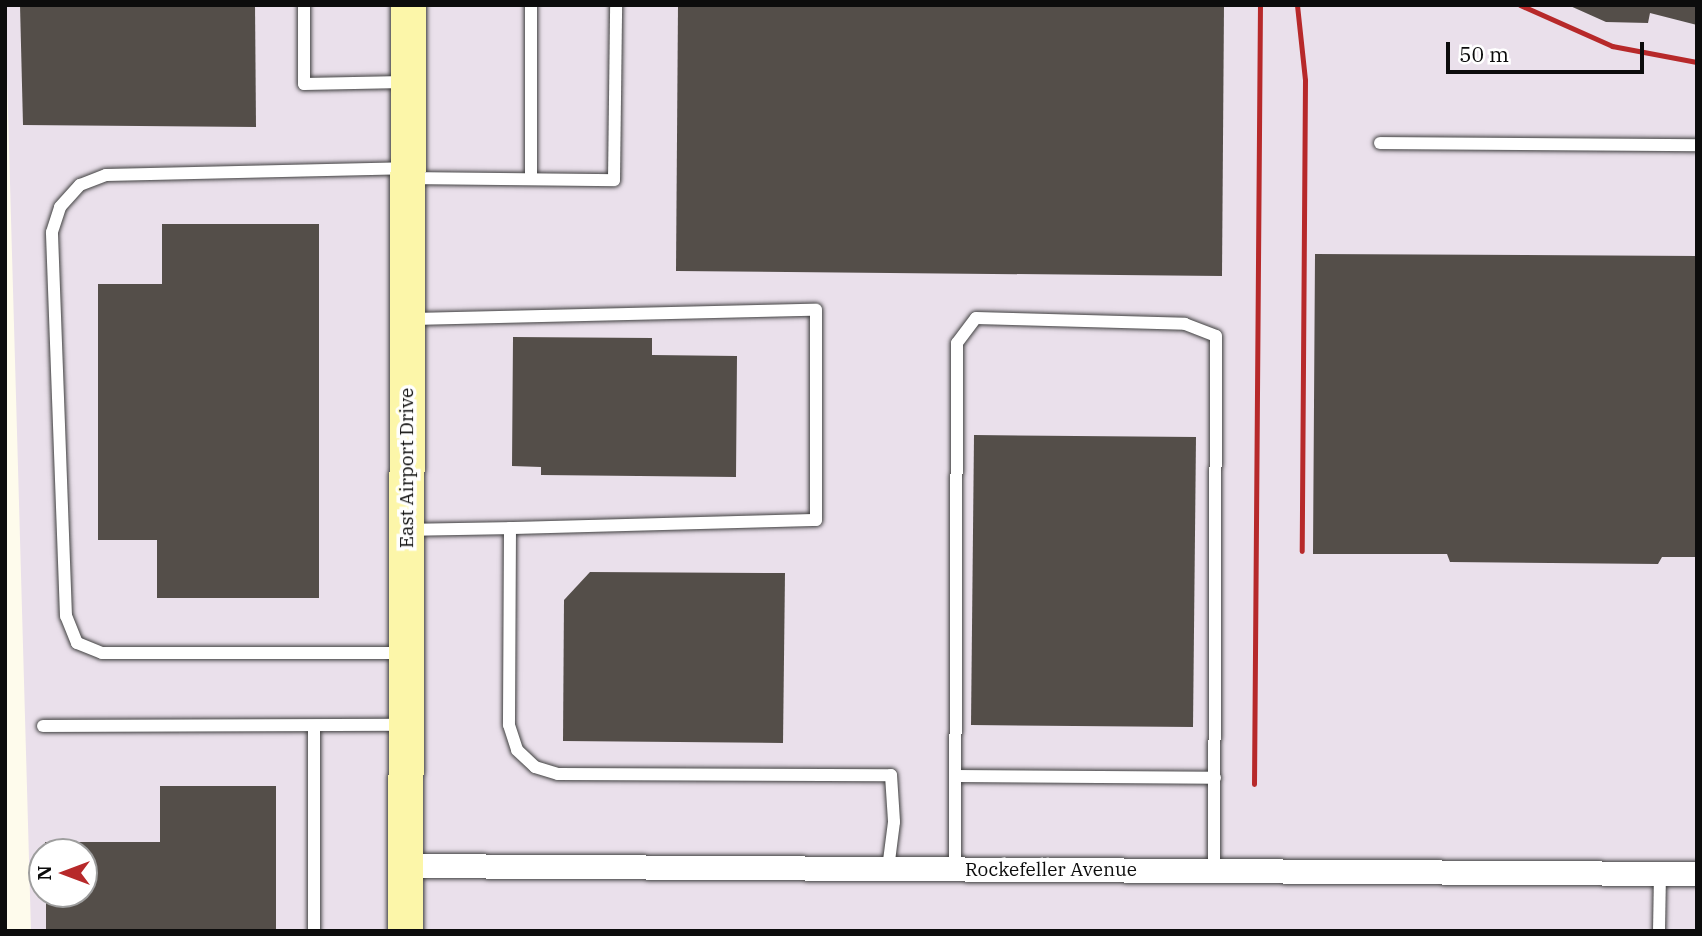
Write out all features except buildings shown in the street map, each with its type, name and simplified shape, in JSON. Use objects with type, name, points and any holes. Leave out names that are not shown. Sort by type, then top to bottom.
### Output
[{"type":"main road","name":"East Airport Drive","points":[[405,931],[408,5]]},
{"type":"street","name":"Rockefeller Avenue","points":[[406,866],[1697,874]]},
{"type":"lane","points":[[304,5],[304,84],[408,82]]},
{"type":"lane","points":[[531,5],[531,179]]},
{"type":"lane","points":[[406,653],[102,653],[77,643],[66,616],[52,232],[60,208],[80,185],[106,175],[407,173],[614,180],[616,5]]},
{"type":"lane","points":[[1380,143],[1697,145]]},
{"type":"lane","points":[[407,319],[816,310],[816,520],[407,530]]},
{"type":"lane","points":[[955,870],[957,343],[976,318],[1185,324],[1216,336],[1214,871]]},
{"type":"lane","points":[[510,528],[509,724],[517,750],[535,767],[558,774],[891,775],[894,822],[888,869]]},
{"type":"lane","points":[[43,726],[406,725]]},
{"type":"lane","points":[[314,726],[314,931]]},
{"type":"lane","points":[[956,776],[1215,778]]},
{"type":"lane","points":[[1659,931],[1661,874]]},
{"type":"shaded area","points":[[5,5],[1697,5],[1697,931],[31,931],[30,908],[98,908],[98,838],[28,838]]},
{"type":"railway","points":[[1254,784],[1260,5]]},
{"type":"railway","points":[[1297,5],[1305,80],[1302,551]]},
{"type":"railway","points":[[1520,5],[1612,46],[1697,62]]}]
